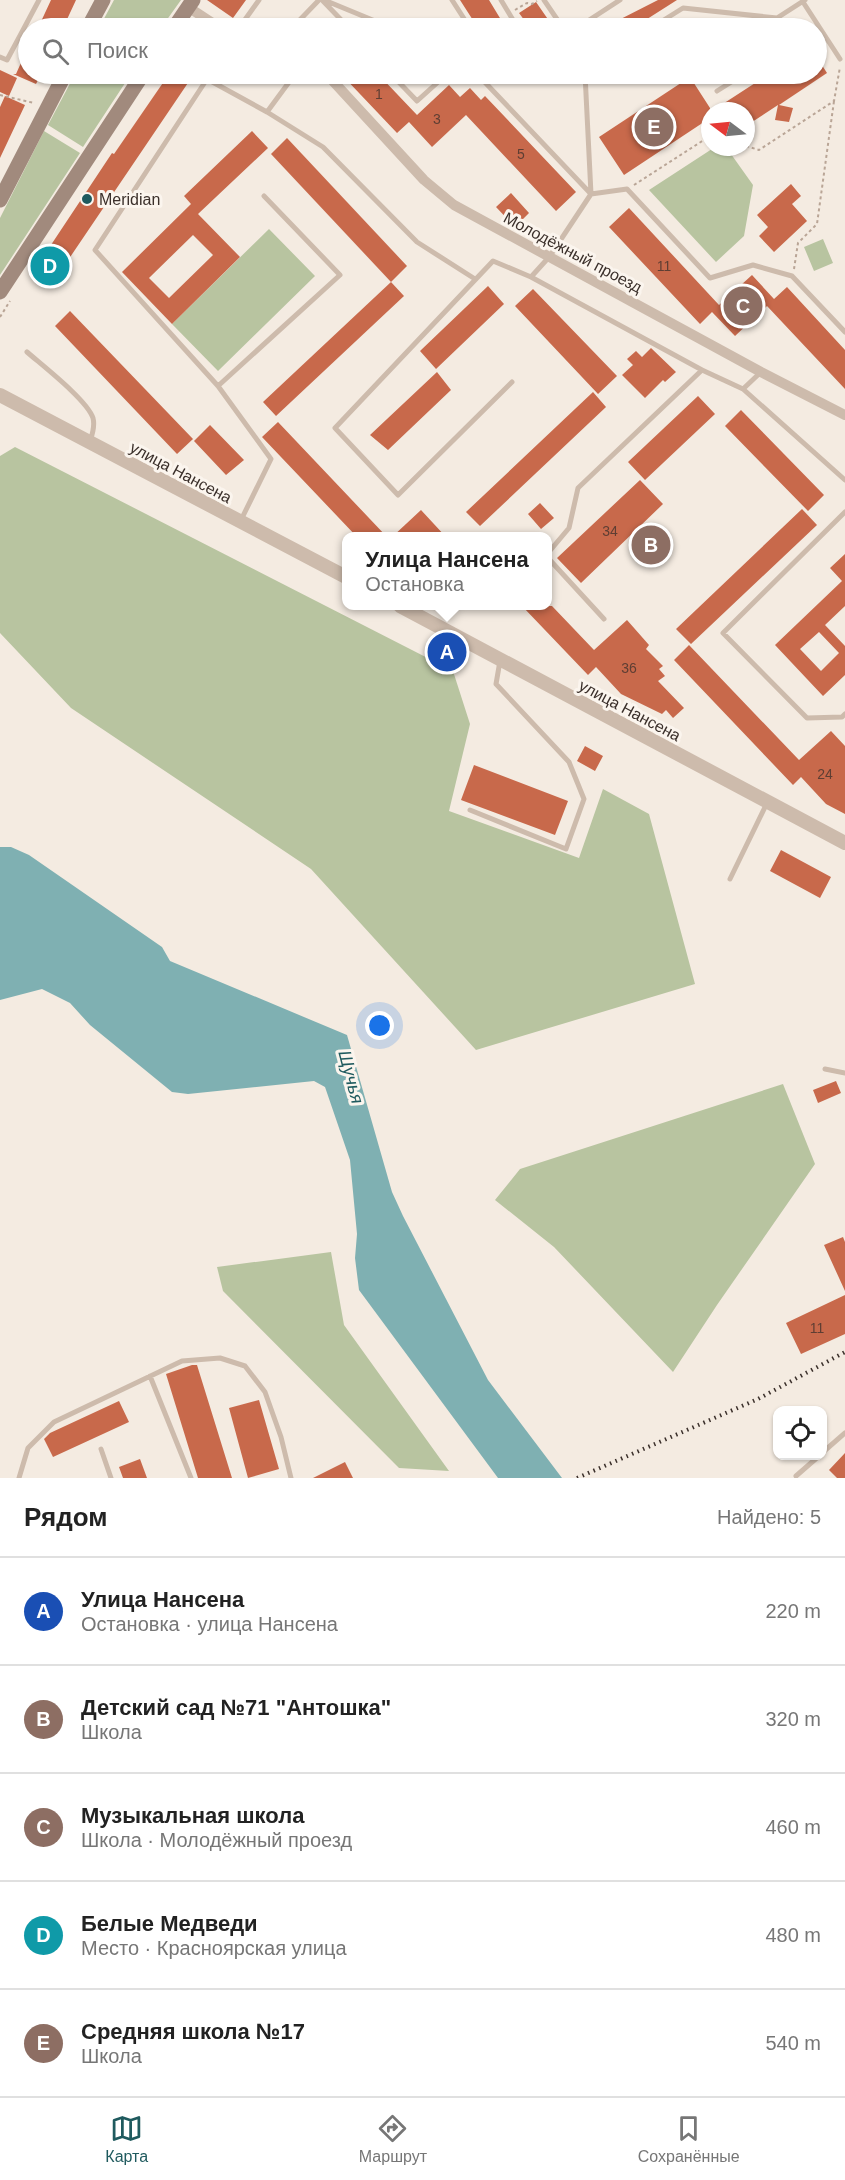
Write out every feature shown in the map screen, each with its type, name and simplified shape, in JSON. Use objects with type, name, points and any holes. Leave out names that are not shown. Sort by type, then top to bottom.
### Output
[{"type":"main road","points":[[93,18],[103,0]]},
{"type":"main road","points":[[181,18],[191,4]]},
{"type":"main road","points":[[0,200],[60,84]]},
{"type":"main road","points":[[0,292],[136,84]]},
{"type":"street","points":[[191,4],[208,18]]},
{"type":"street","name":"Молодёжный проезд","points":[[336,84],[424,180],[454,205],[761,372],[845,415]]},
{"type":"street","name":"улица Нансена","points":[[0,395],[342,575]]},
{"type":"street","name":"улица Нансена","points":[[408,610],[845,843]]},
{"type":"lane","points":[[29,18],[39,0]]},
{"type":"lane","points":[[246,18],[259,0]]},
{"type":"lane","points":[[303,18],[322,0]]},
{"type":"lane","points":[[322,0],[339,18]]},
{"type":"lane","points":[[322,0],[367,18]]},
{"type":"lane","points":[[452,0],[464,18]]},
{"type":"lane","points":[[501,0],[512,18]]},
{"type":"lane","points":[[543,0],[556,18]]},
{"type":"lane","points":[[592,18],[620,0]]},
{"type":"lane","points":[[697,9],[698,0]]},
{"type":"lane","points":[[667,18],[683,8],[777,18],[804,1],[815,18]]},
{"type":"lane","points":[[0,57],[6,60],[18,38]]},
{"type":"lane","points":[[827,38],[840,59]]},
{"type":"lane","points":[[204,84],[95,250],[218,386],[271,459],[240,521]]},
{"type":"lane","points":[[222,84],[323,147],[417,242],[475,279]]},
{"type":"lane","points":[[267,112],[288,84]]},
{"type":"lane","points":[[401,84],[417,101],[436,84]]},
{"type":"lane","points":[[486,84],[591,194]]},
{"type":"lane","points":[[531,277],[550,256],[591,194],[586,84]]},
{"type":"lane","points":[[717,91],[728,84]]},
{"type":"lane","points":[[591,194],[627,189],[710,278],[753,265],[792,276],[845,332]]},
{"type":"lane","points":[[218,386],[340,275],[264,196]]},
{"type":"lane","points":[[512,382],[398,495],[335,428],[493,261],[531,277],[702,370],[743,389],[845,480]]},
{"type":"lane","points":[[27,352],[85,405],[93,418],[94,430],[89,442]]},
{"type":"lane","points":[[552,548],[569,528],[578,488],[702,370]]},
{"type":"lane","points":[[743,389],[761,372]]},
{"type":"lane","points":[[844,717],[807,718],[723,633],[845,512]]},
{"type":"lane","points":[[552,562],[604,619]]},
{"type":"lane","points":[[470,810],[566,849],[584,799],[569,762],[496,684],[500,659]]},
{"type":"lane","points":[[730,879],[768,802]]},
{"type":"lane","points":[[825,1069],[845,1073]]},
{"type":"lane","points":[[19,1478],[28,1448],[54,1422],[182,1361],[220,1358],[245,1366],[265,1392],[281,1437],[291,1478]]},
{"type":"lane","points":[[150,1376],[191,1478]]},
{"type":"lane","points":[[827,1449],[845,1433]]},
{"type":"lane","points":[[101,1449],[111,1478]]},
{"type":"lane","points":[[796,1476],[814,1460]]},
{"type":"path","points":[[510,14],[527,3],[532,4],[543,0]]},
{"type":"path","points":[[792,276],[798,243],[817,224],[840,59]]},
{"type":"path","points":[[0,95],[34,103]]},
{"type":"path","points":[[755,149],[759,150],[834,101]]},
{"type":"path","points":[[627,189],[701,142]]},
{"type":"green space","points":[[114,0],[181,0],[168,18],[104,18]]},
{"type":"green space","points":[[70,84],[124,84],[83,147],[48,125]]},
{"type":"green space","points":[[44,131],[80,153],[0,275],[0,218]]},
{"type":"green space","points":[[701,156],[732,156],[753,185],[744,236],[716,262],[649,190]]},
{"type":"green space","points":[[269,229],[315,276],[218,371],[172,324]]},
{"type":"green space","points":[[823,239],[833,263],[814,271],[804,247]]},
{"type":"green space","points":[[15,447],[453,671],[470,724],[449,811],[579,858],[603,789],[649,814],[695,984],[476,1050],[311,869],[71,708],[0,633],[0,456]]},
{"type":"green space","points":[[783,1084],[815,1164],[673,1372],[554,1247],[495,1200],[520,1169]]},
{"type":"green space","points":[[331,1252],[344,1325],[449,1471],[399,1468],[223,1291],[217,1267]]},
{"type":"water","name":"Щучья","points":[[0,847],[11,847],[29,855],[162,947],[170,961],[347,1035],[392,1192],[403,1216],[488,1380],[562,1478],[498,1478],[359,1290],[355,1258],[357,1234],[350,1160],[325,1087],[314,1081],[188,1094],[172,1092],[90,1025],[70,1003],[42,989],[0,1000]]},
{"type":"building","points":[[51,0],[76,0],[68,18],[43,18]]},
{"type":"building","points":[[207,0],[246,0],[233,18]]},
{"type":"building","points":[[460,0],[489,0],[500,18],[472,18]]},
{"type":"building","points":[[658,0],[677,0],[649,18],[623,18]]},
{"type":"building","points":[[536,2],[547,18],[523,18],[519,13]]},
{"type":"building","points":[[0,70],[17,78],[9,96],[0,92]]},
{"type":"building","points":[[162,84],[187,84],[60,272],[41,260],[112,153],[114,154]]},
{"type":"building","points":[[350,84],[388,84],[417,115],[449,85],[460,97],[470,88],[481,100],[485,96],[576,192],[556,211],[466,115],[432,147],[409,122],[397,133]]},
{"type":"building","points":[[679,84],[695,84],[706,102],[701,102],[701,124],[624,175],[599,137]]},
{"type":"building","points":[[754,84],[810,84],[779,105],[793,108],[789,122],[775,120],[778,105],[755,120],[755,102],[726,102]]},
{"type":"building","points":[[5,96],[25,105],[0,158],[0,107]]},
{"type":"building","points":[[252,131],[268,148],[198,214],[240,257],[172,324],[122,272],[191,204],[184,196]],"holes":[[[193,235],[213,255],[169,298],[149,278]]]},
{"type":"building","points":[[287,138],[407,266],[391,282],[271,154]]},
{"type":"building","points":[[791,184],[801,196],[792,204],[807,221],[774,252],[759,236],[768,227],[757,215]]},
{"type":"building","points":[[511,193],[529,213],[515,227],[496,207]]},
{"type":"building","points":[[629,208],[719,305],[752,275],[774,299],[787,287],[845,350],[845,389],[767,306],[735,336],[712,312],[700,324],[609,227]]},
{"type":"building","points":[[391,282],[404,296],[276,416],[263,402]]},
{"type":"building","points":[[488,286],[504,304],[436,369],[420,351]]},
{"type":"building","points":[[533,289],[617,376],[598,394],[515,306]]},
{"type":"building","points":[[70,311],[193,439],[177,454],[55,326]]},
{"type":"building","points":[[651,348],[676,372],[665,382],[663,380],[645,398],[622,375],[633,365],[627,359],[636,351],[642,357]]},
{"type":"building","points":[[437,372],[451,390],[388,450],[370,435]]},
{"type":"building","points":[[593,392],[606,407],[480,526],[466,512]]},
{"type":"building","points":[[698,396],[715,414],[645,480],[628,462]]},
{"type":"building","points":[[741,410],[824,495],[808,511],[725,426]]},
{"type":"building","points":[[278,422],[382,532],[352,532],[262,437]]},
{"type":"building","points":[[210,425],[244,460],[226,475],[194,441]]},
{"type":"building","points":[[640,480],[663,504],[581,583],[557,558]]},
{"type":"building","points":[[540,503],[554,518],[541,529],[528,514]]},
{"type":"building","points":[[802,509],[817,525],[691,644],[676,629]]},
{"type":"building","points":[[421,510],[441,532],[397,532]]},
{"type":"building","points":[[845,554],[845,606],[825,625],[845,646],[845,675],[823,696],[775,645],[842,581],[830,568]],"holes":[[[819,632],[839,653],[821,671],[800,649]]]},
{"type":"building","points":[[552,606],[594,650],[627,620],[649,645],[646,649],[663,666],[659,669],[665,676],[658,681],[684,708],[673,718],[666,710],[662,714],[621,694],[596,667],[588,675],[526,610],[552,610]]},
{"type":"building","points":[[689,645],[799,760],[831,731],[845,746],[845,814],[826,804],[801,777],[793,785],[674,660]]},
{"type":"building","points":[[585,746],[603,756],[595,771],[577,761]]},
{"type":"building","points":[[474,765],[568,801],[555,835],[461,800]]},
{"type":"building","points":[[781,850],[831,877],[820,898],[770,871]]},
{"type":"building","points":[[836,1081],[841,1093],[818,1103],[813,1090]]},
{"type":"building","points":[[843,1237],[845,1242],[845,1291],[824,1245]]},
{"type":"building","points":[[845,1295],[845,1334],[801,1354],[786,1323]]},
{"type":"building","points":[[197,1365],[232,1478],[198,1478],[166,1374]]},
{"type":"building","points":[[259,1400],[279,1469],[248,1478],[229,1408]]},
{"type":"building","points":[[119,1401],[129,1422],[53,1457],[44,1439],[50,1433]]},
{"type":"building","points":[[845,1453],[845,1478],[837,1478],[829,1470]]},
{"type":"building","points":[[140,1459],[147,1478],[123,1478],[119,1467]]},
{"type":"building","points":[[345,1462],[353,1478],[313,1478]]},
{"type":"railway","points":[[577,1478],[758,1399],[845,1352]]},
{"type":"place","name":"Средняя школа №17","points":[[654,127]]},
{"type":"place","name":"Meridian","points":[[87,199]]},
{"type":"place","name":"Белые Медведи","points":[[50,266]]},
{"type":"place","name":"Музыкальная школа","points":[[743,306]]},
{"type":"place","name":"Детский сад №71 \"Антошка\"","points":[[651,545]]},
{"type":"place","name":"Улица Нансена","points":[[447,652]]}]
